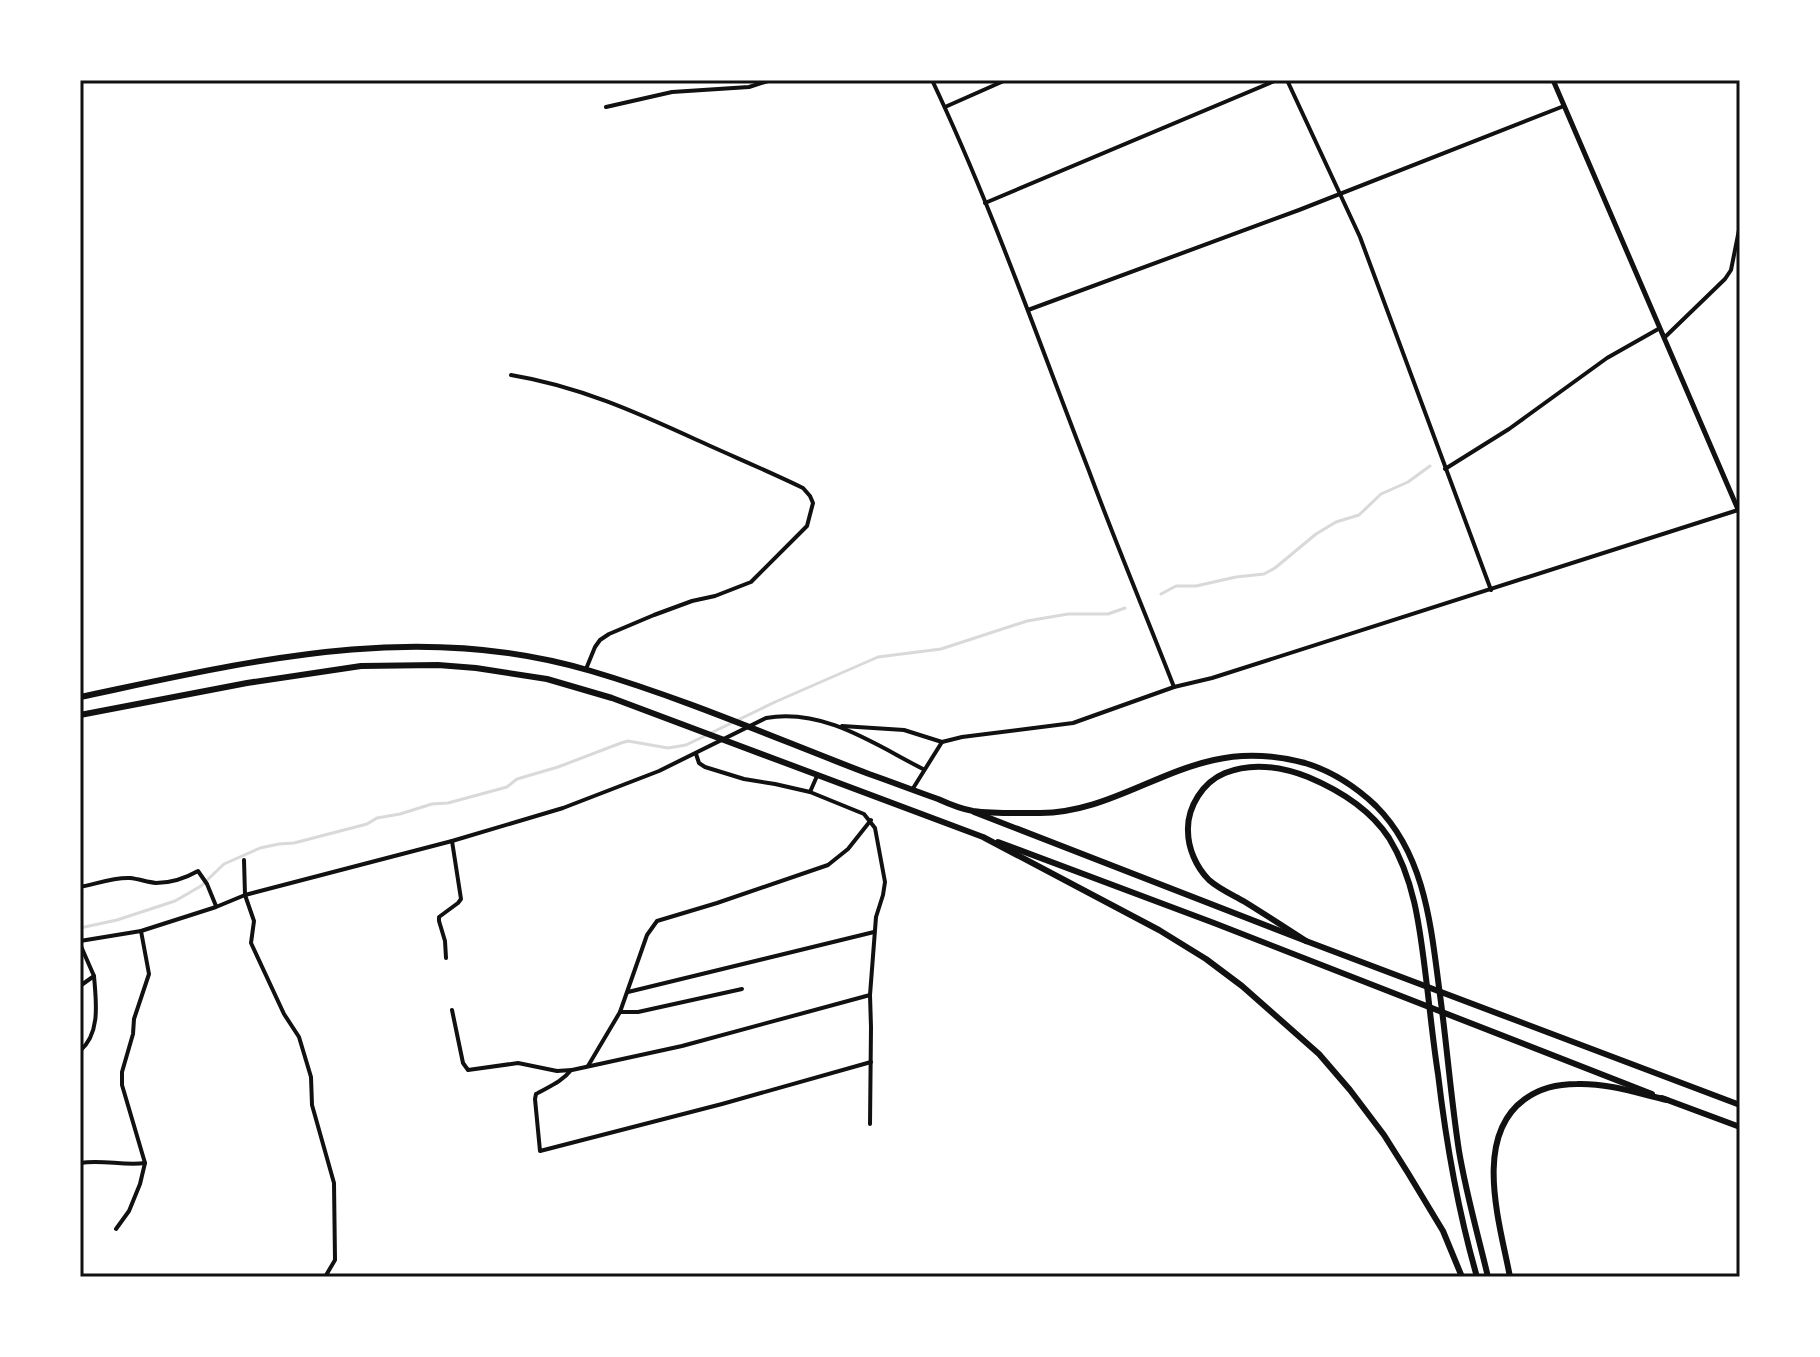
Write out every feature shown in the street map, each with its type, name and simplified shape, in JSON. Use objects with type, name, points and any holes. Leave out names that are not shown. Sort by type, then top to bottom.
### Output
[{"type":"main road","points":[[1553,80],[1739,511]]},
{"type":"main road","points":[[80,697],[279,657],[397,646],[486,650],[586,669],[709,711],[1740,1105]]},
{"type":"main road","points":[[80,715],[234,685],[361,666],[438,665],[513,673],[573,685],[1214,923],[1740,1127]]},
{"type":"main road","points":[[970,811],[1062,812],[1119,796],[1210,760],[1235,756],[1296,761],[1330,773],[1362,793],[1390,822],[1404,843],[1417,871],[1430,917],[1459,1153],[1488,1277]]},
{"type":"main road","points":[[1306,941],[1209,880],[1195,859],[1188,836],[1191,809],[1201,792],[1221,774],[1252,767],[1282,769],[1328,785],[1351,799],[1389,838],[1409,884],[1419,924],[1452,1164],[1477,1277]]},
{"type":"main road","points":[[983,837],[1159,930],[1206,959],[1242,986],[1319,1054],[1384,1135],[1443,1231],[1462,1277]]},
{"type":"main road","points":[[1510,1277],[1493,1174],[1500,1127],[1510,1113],[1533,1093],[1562,1084],[1603,1085],[1667,1100]]},
{"type":"street","points":[[606,107],[672,92],[749,87],[771,80]]},
{"type":"street","points":[[932,80],[1028,310],[1174,687]]},
{"type":"street","points":[[945,107],[1006,80]]},
{"type":"street","points":[[985,203],[1277,80]]},
{"type":"street","points":[[1295,80],[1288,82],[1360,237],[1491,590]]},
{"type":"street","points":[[1028,310],[1299,210],[1565,106]]},
{"type":"street","points":[[1664,338],[1725,279],[1731,270],[1740,225]]},
{"type":"street","points":[[1445,469],[1509,429],[1607,358],[1660,328]]},
{"type":"street","points":[[511,375],[579,391],[623,406],[803,488],[813,503],[807,526],[751,582],[692,601],[609,634],[595,647],[586,669]]},
{"type":"street","points":[[838,726],[904,730],[942,742],[1073,723],[1174,687],[1212,678],[1739,511]]},
{"type":"street","points":[[80,1051],[93,1035],[96,1005],[94,976],[80,942],[141,931],[245,895],[452,841],[563,808],[696,754],[766,718],[818,719],[923,769]]},
{"type":"street","points":[[912,790],[942,742]]},
{"type":"street","points":[[696,754],[699,763],[718,772],[810,792],[854,809],[871,820],[875,828],[885,882],[874,932],[870,995],[870,1124]]},
{"type":"street","points":[[810,792],[818,774]]},
{"type":"street","points":[[588,1066],[620,1012],[647,935],[657,921],[828,865],[848,849],[871,820]]},
{"type":"street","points":[[446,958],[439,917],[458,903],[462,893],[452,841]]},
{"type":"street","points":[[244,860],[245,895],[254,921],[251,943],[284,1014],[299,1037],[311,1077],[312,1105],[334,1183],[335,1260],[325,1277]]},
{"type":"street","points":[[80,887],[130,878],[154,883],[173,881],[185,879],[198,871],[216,907]]},
{"type":"street","points":[[116,1229],[129,1211],[145,1163],[122,1085],[134,1019],[149,974],[141,931]]},
{"type":"street","points":[[626,992],[874,932]]},
{"type":"street","points":[[80,986],[94,976]]},
{"type":"street","points":[[620,1012],[638,1012],[742,989]]},
{"type":"street","points":[[452,1010],[463,1063],[468,1070],[518,1063],[557,1071],[682,1046],[870,995]]},
{"type":"street","points":[[572,1070],[555,1085],[536,1094],[540,1151],[871,1062]]},
{"type":"street","points":[[80,1163],[92,1160],[129,1165],[145,1163]]},
{"type":"waterway","points":[[1161,594],[1176,586],[1196,586],[1264,574],[1316,534],[1336,522],[1359,515],[1381,494],[1408,482],[1430,466]]},
{"type":"waterway","points":[[80,928],[117,920],[175,901],[201,886],[224,864],[260,848],[294,843],[367,824],[377,818],[507,787],[517,779],[628,741],[668,748],[686,745],[878,657],[941,649],[1027,621],[1068,614],[1108,614],[1125,608]]}]
